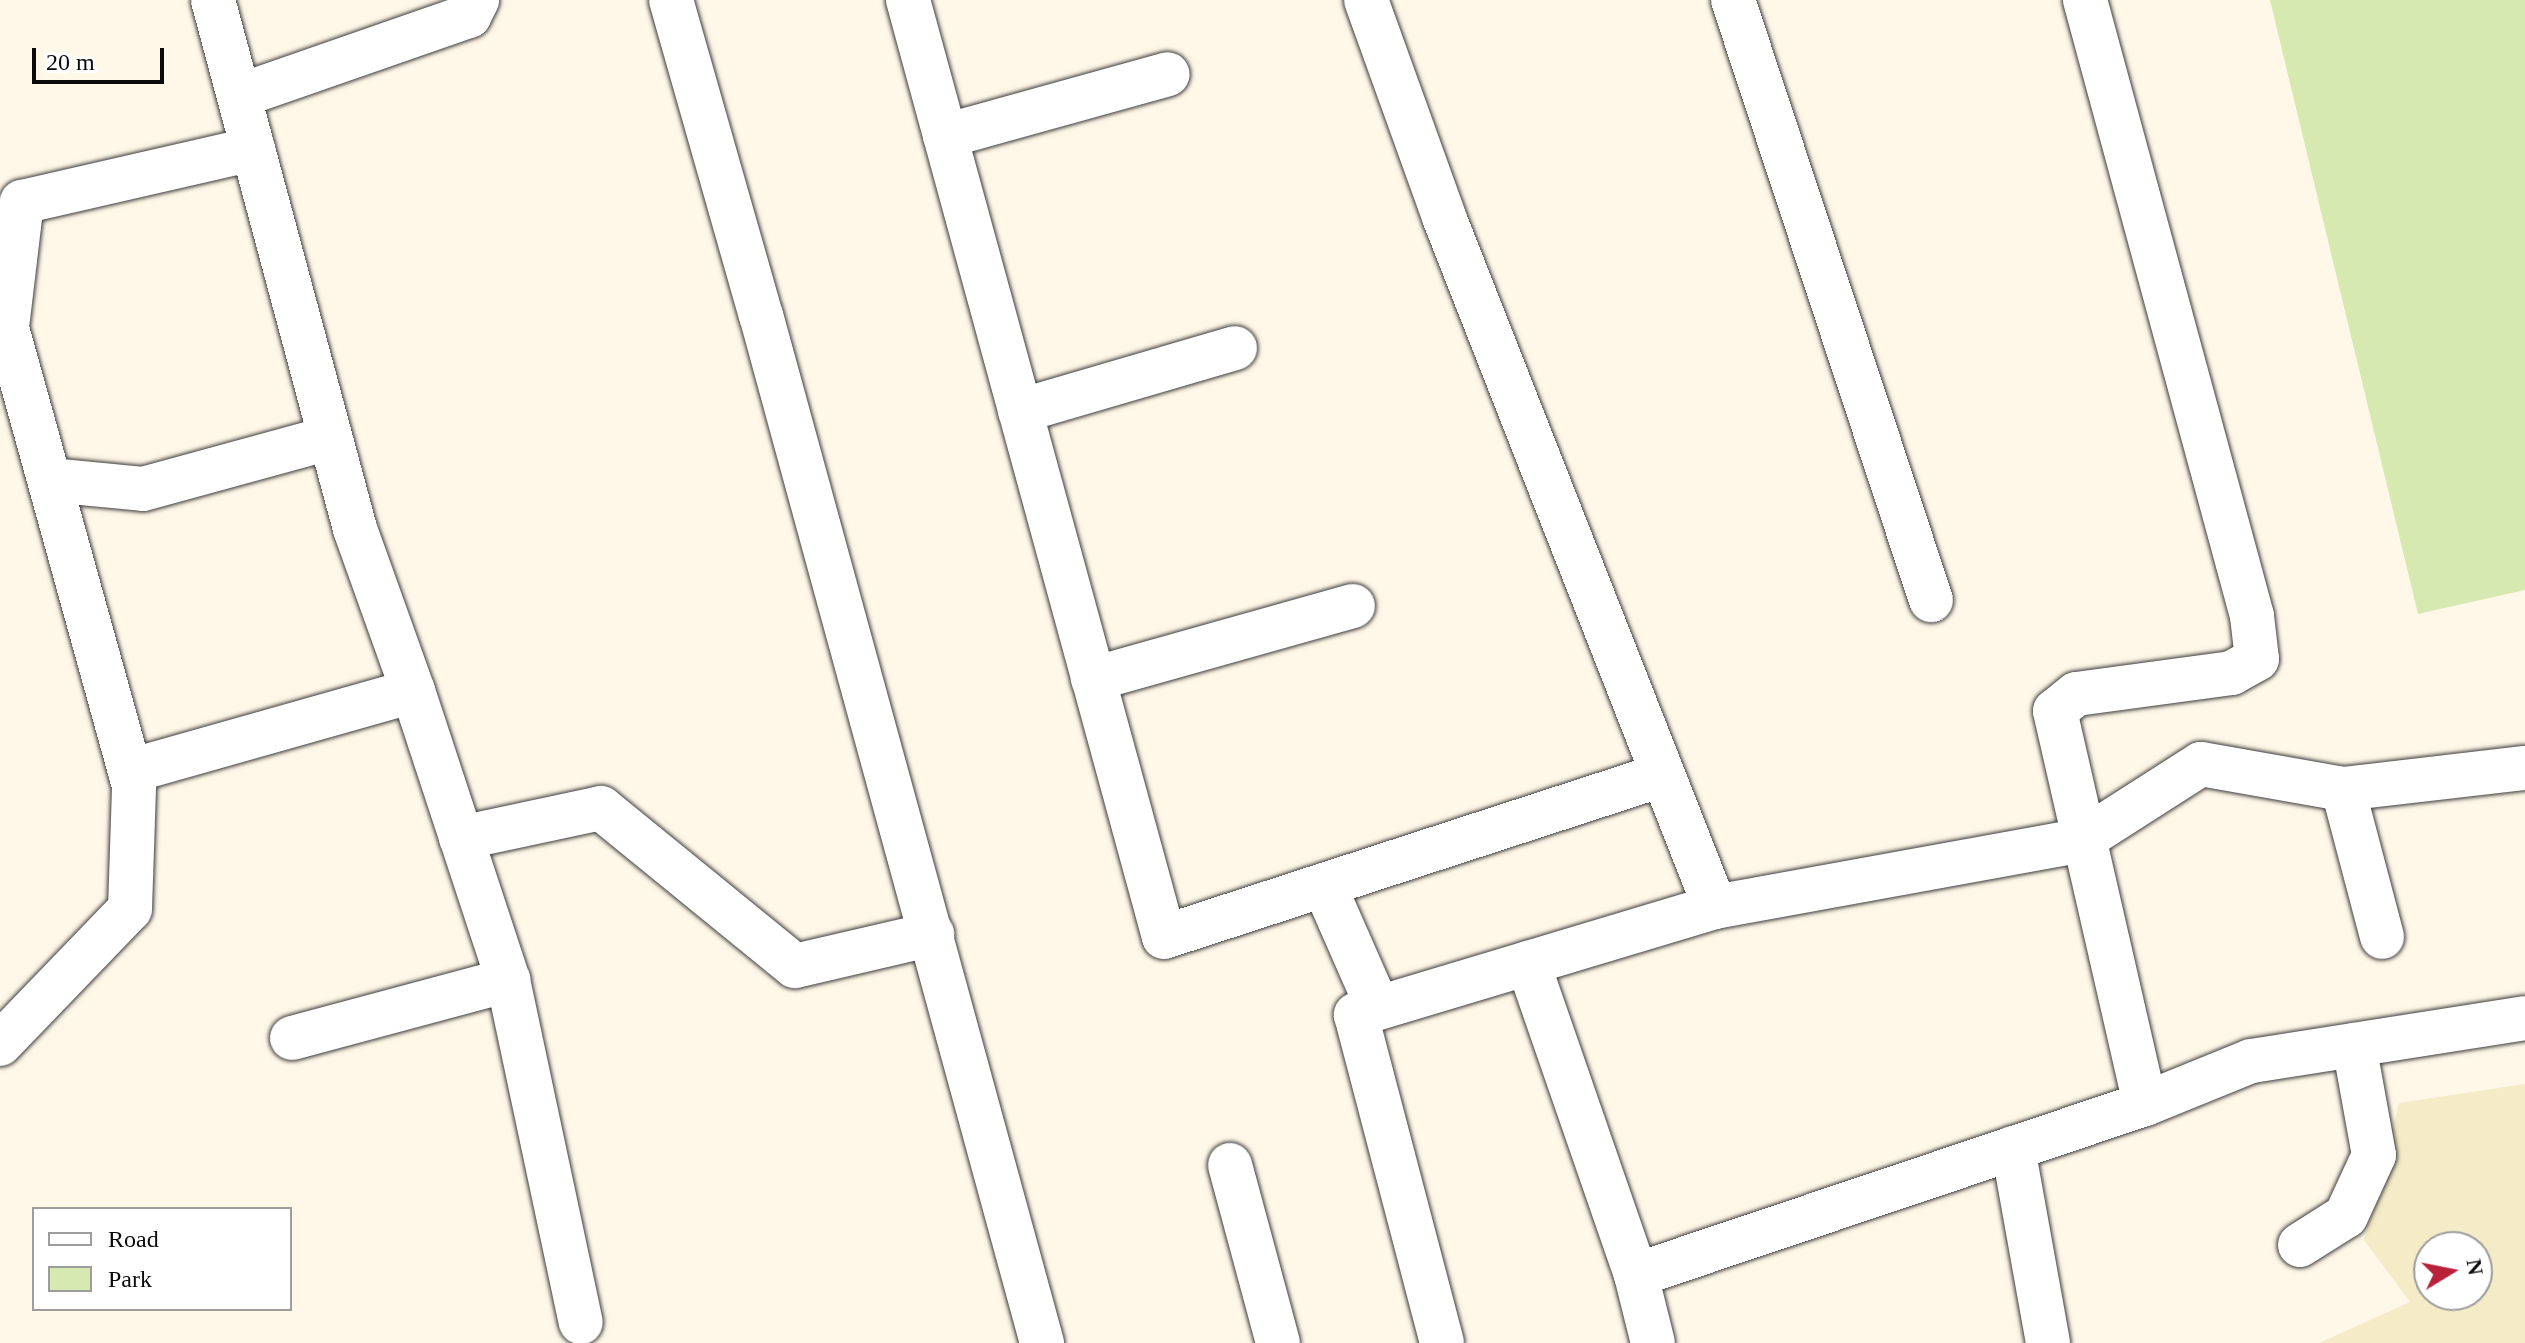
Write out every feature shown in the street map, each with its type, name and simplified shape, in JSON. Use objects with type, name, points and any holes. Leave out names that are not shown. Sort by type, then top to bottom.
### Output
[{"type":"street","points":[[213,0],[355,529],[413,691],[508,980],[581,1322]]},
{"type":"street","points":[[239,96],[469,16],[477,0]]},
{"type":"street","points":[[671,0],[932,934],[1042,1343]]},
{"type":"street","points":[[908,0],[1164,937],[1662,775]]},
{"type":"street","points":[[1366,0],[1444,217],[1715,907]]},
{"type":"street","points":[[1733,0],[1931,600]]},
{"type":"street","points":[[2085,0],[2252,616],[2257,659],[2232,673],[2076,694],[2055,711],[2082,840],[2145,1104]]},
{"type":"street","points":[[945,136],[1168,74]]},
{"type":"street","points":[[0,1044],[130,909],[134,786],[7,327],[22,202],[253,149]]},
{"type":"street","points":[[1020,411],[1235,348]]},
{"type":"street","points":[[50,480],[143,489],[330,438]]},
{"type":"street","points":[[1093,679],[1353,606]]},
{"type":"street","points":[[130,771],[413,691]]},
{"type":"street","points":[[1442,1343],[1356,1015],[1715,907],[2082,840],[2201,764],[2343,789],[2525,768]]},
{"type":"street","points":[[2343,789],[2382,937]]},
{"type":"street","points":[[461,838],[601,808],[795,966],[932,934]]},
{"type":"street","points":[[1324,885],[1378,1008]]},
{"type":"street","points":[[1528,963],[1636,1275],[1653,1343]]},
{"type":"street","points":[[292,1038],[508,980]]},
{"type":"street","points":[[1636,1275],[2145,1104],[2251,1061],[2525,1018]]},
{"type":"street","points":[[2300,1245],[2346,1216],[2374,1155],[2354,1045]]},
{"type":"street","points":[[2013,1148],[2048,1343]]},
{"type":"street","points":[[1230,1165],[1278,1343]]},
{"type":"shaded area","points":[[2525,1084],[2525,1343],[2319,1343],[2410,1302],[2364,1240],[2399,1103]]},
{"type":"green space","points":[[2270,0],[2525,0],[2525,590],[2418,614]]}]
